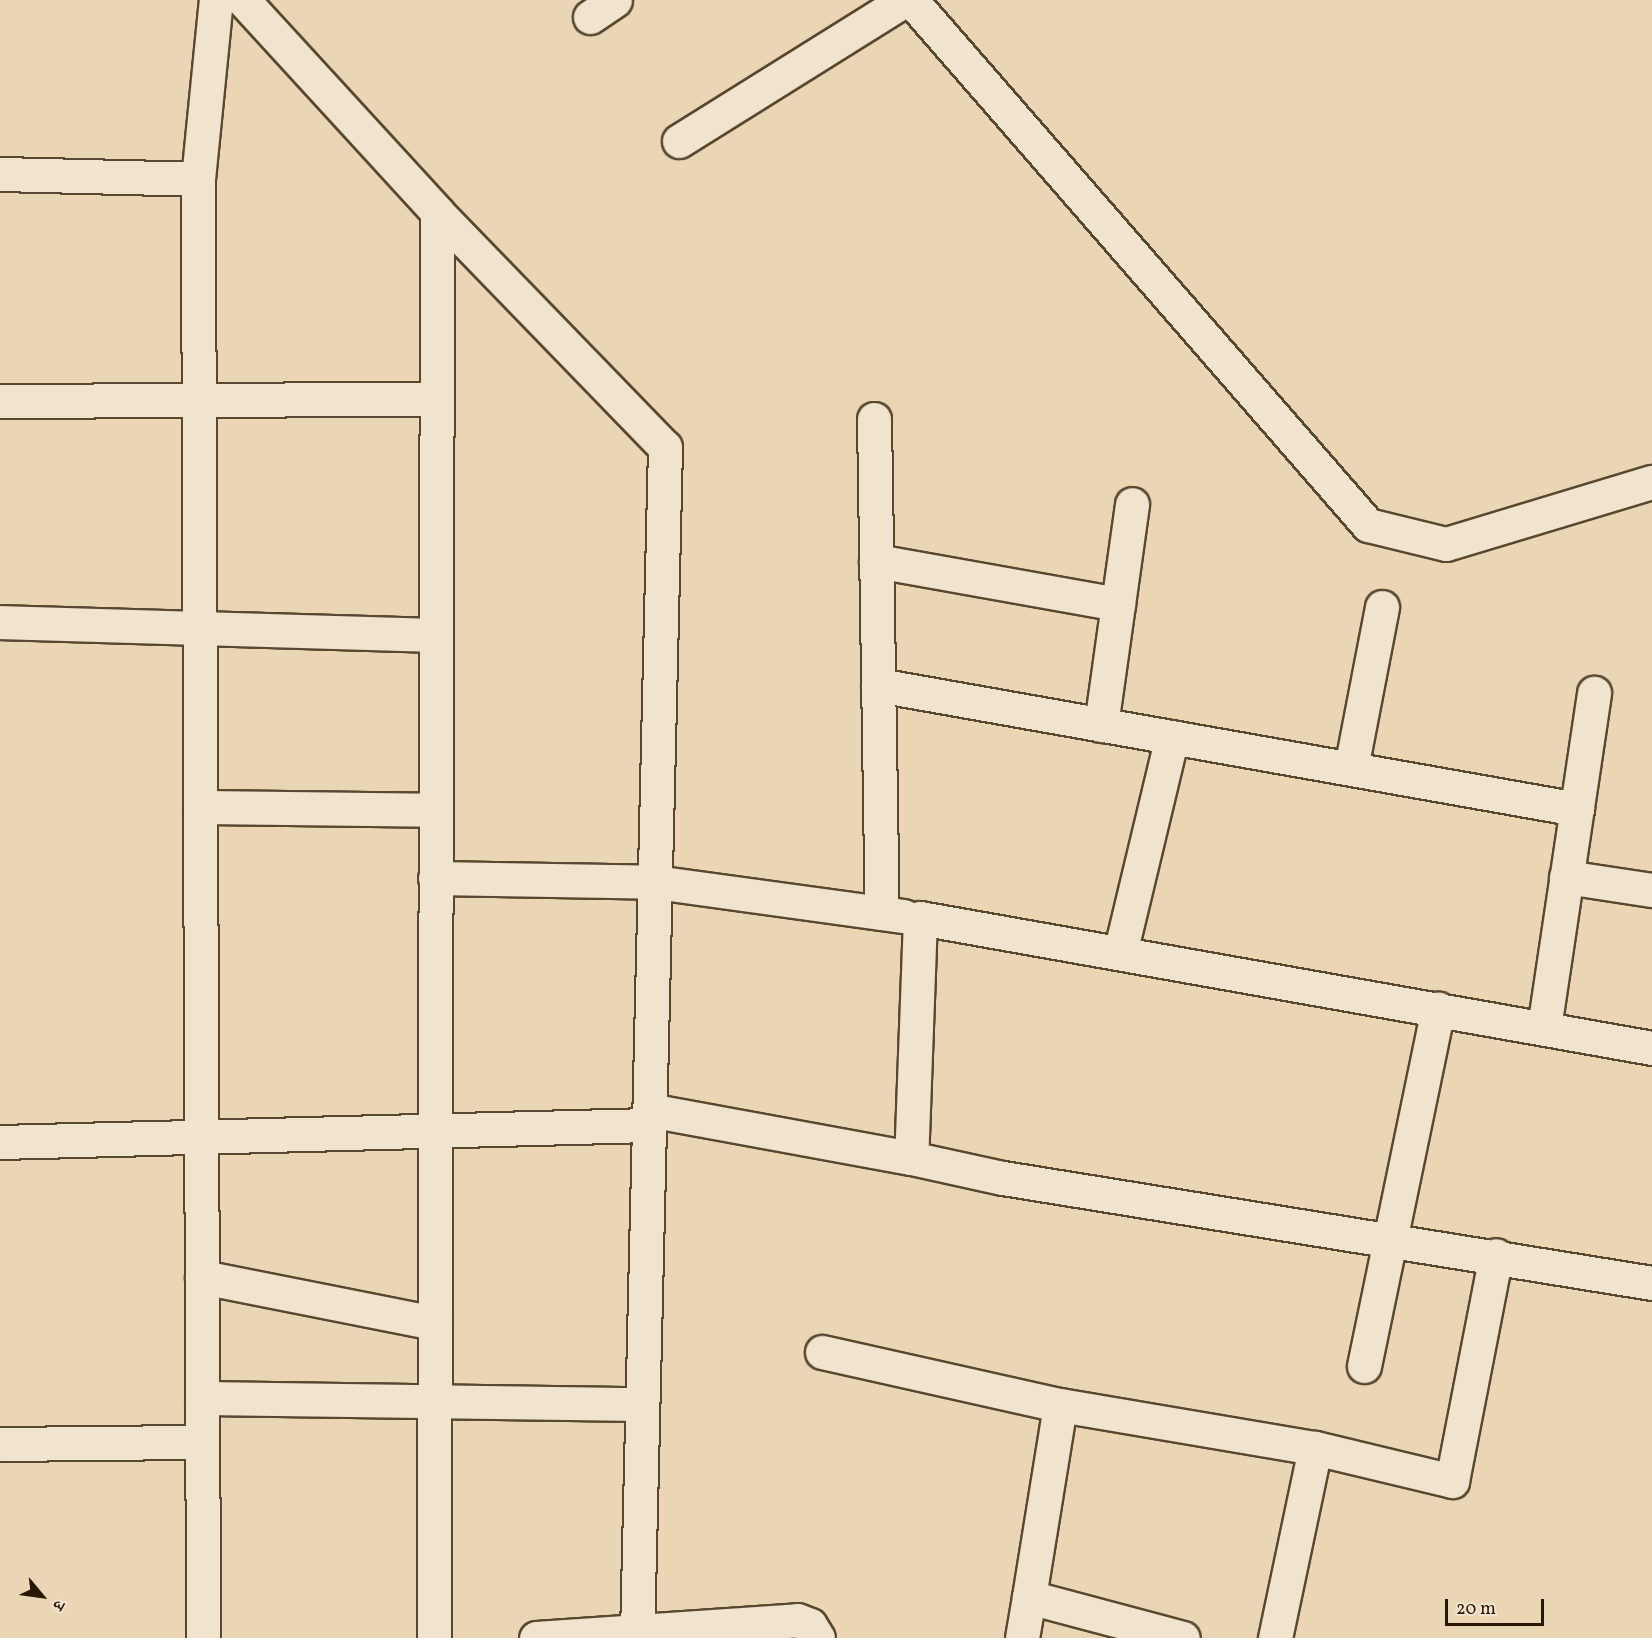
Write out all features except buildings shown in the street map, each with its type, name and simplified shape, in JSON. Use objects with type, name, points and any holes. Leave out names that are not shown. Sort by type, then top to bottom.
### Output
[{"type":"street","points":[[203,1638],[198,179],[216,0]]},
{"type":"street","points":[[243,0],[437,212],[665,447],[637,1636]]},
{"type":"street","points":[[679,141],[905,0]]},
{"type":"street","points":[[912,0],[1368,525],[1446,544],[1652,482]]},
{"type":"street","points":[[0,174],[198,179]]},
{"type":"street","points":[[434,1638],[437,212]]},
{"type":"street","points":[[0,401],[436,399]]},
{"type":"street","points":[[874,418],[882,913]]},
{"type":"street","points":[[1101,724],[1132,504]]},
{"type":"street","points":[[876,561],[1118,604]]},
{"type":"street","points":[[1351,768],[1382,607]]},
{"type":"street","points":[[0,622],[436,634]]},
{"type":"street","points":[[878,686],[1577,809]]},
{"type":"street","points":[[1544,1028],[1594,693]]},
{"type":"street","points":[[1120,953],[1172,737]]},
{"type":"street","points":[[200,807],[435,810]]},
{"type":"street","points":[[435,878],[655,882],[920,918],[1652,1048]]},
{"type":"street","points":[[1566,878],[1652,890]]},
{"type":"street","points":[[910,1158],[920,918]]},
{"type":"street","points":[[1364,1366],[1438,1009]]},
{"type":"street","points":[[0,1142],[434,1131],[649,1118],[910,1158],[1003,1178],[1391,1237],[1652,1283]]},
{"type":"street","points":[[822,1352],[1060,1405],[1315,1448],[1452,1481],[1496,1255]]},
{"type":"street","points":[[202,1277],[434,1323]]},
{"type":"street","points":[[202,1398],[642,1404]]},
{"type":"street","points":[[1022,1638],[1060,1405]]},
{"type":"street","points":[[0,1444],[202,1442]]},
{"type":"street","points":[[1275,1638],[1315,1448]]},
{"type":"street","points":[[1029,1597],[1183,1638]]},
{"type":"street","points":[[536,1638],[637,1636],[796,1620],[810,1625],[818,1638]]}]
